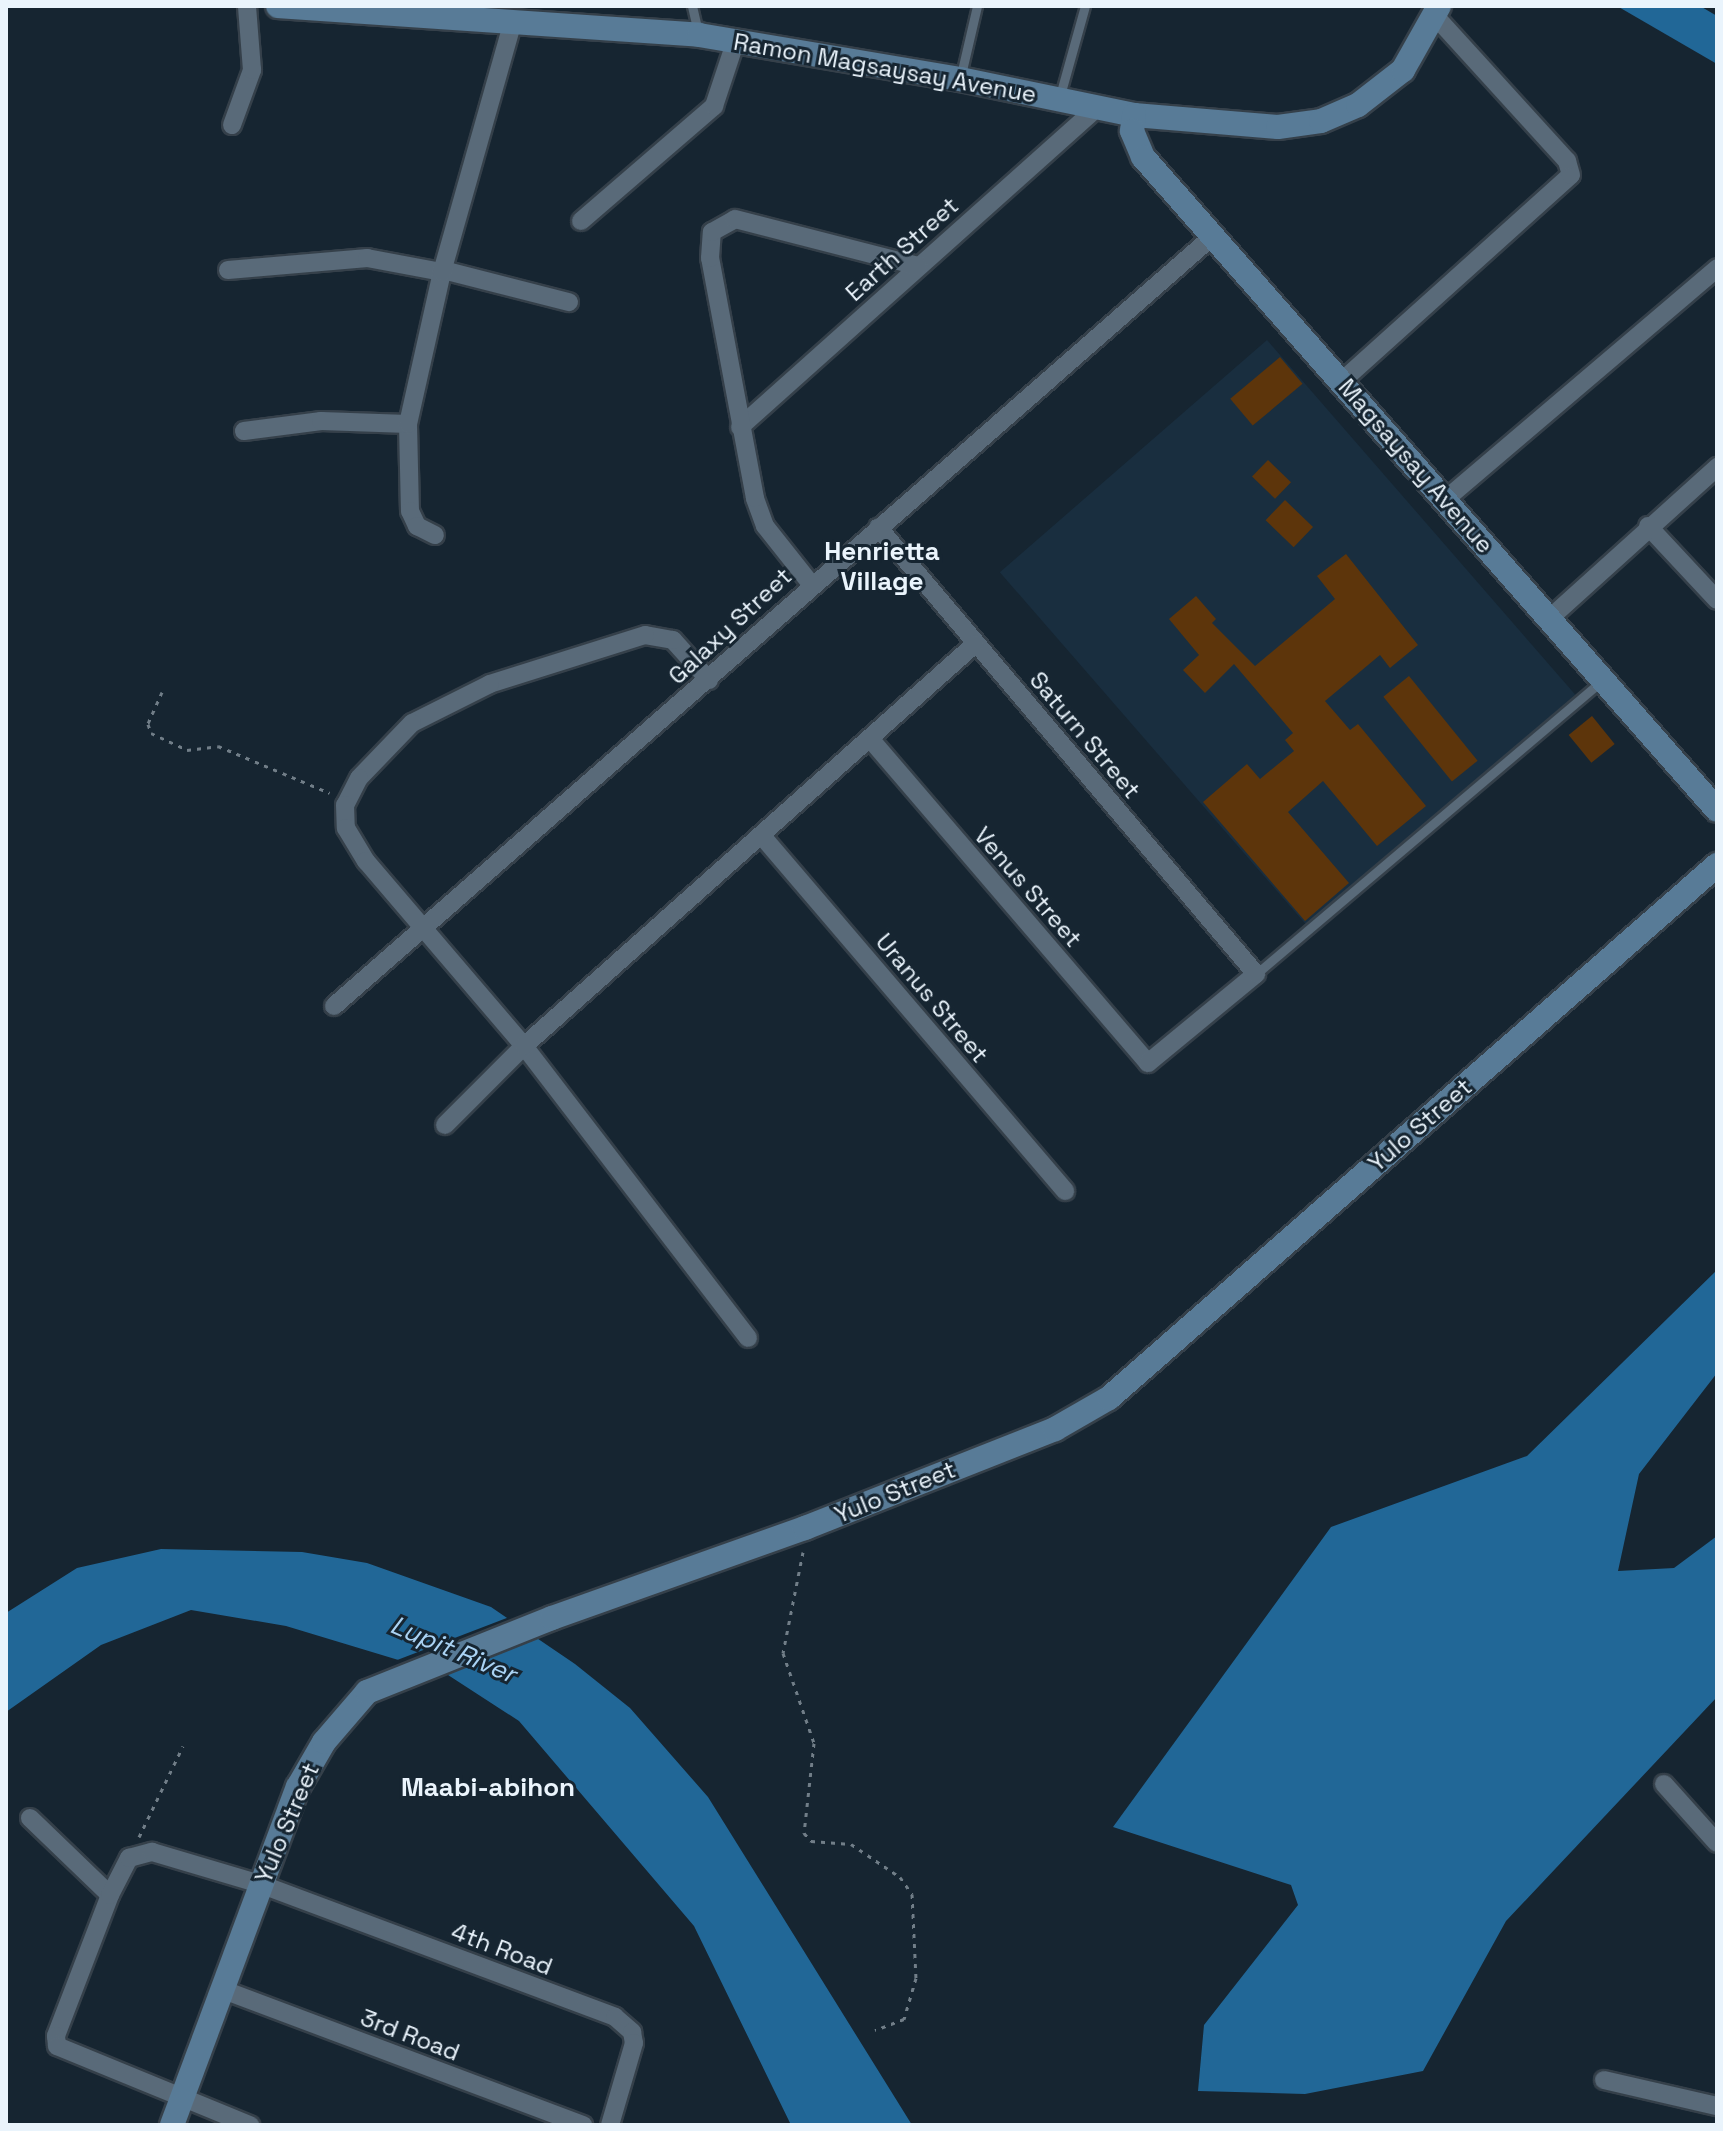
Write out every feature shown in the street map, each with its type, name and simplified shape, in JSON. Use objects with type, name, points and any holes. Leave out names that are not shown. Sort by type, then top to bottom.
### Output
[{"type":"street","points":[[232,125],[252,70],[247,6]]},
{"type":"street","name":"Ramon Magsaysay Avenue","points":[[278,6],[481,14],[512,24],[699,35],[960,79],[1096,109],[1278,127],[1321,121],[1358,105],[1403,70],[1437,11]]},
{"type":"street","points":[[1341,382],[1571,175],[1567,161],[1437,11]]},
{"type":"street","points":[[435,535],[417,526],[410,511],[408,424],[442,271],[512,24]]},
{"type":"street","points":[[581,221],[714,106],[721,97],[736,40]]},
{"type":"street","name":"Earth Street","points":[[740,427],[1096,109]]},
{"type":"street","name":"Magsaysay Avenue","points":[[1134,115],[1132,131],[1143,157],[1717,810]]},
{"type":"street","points":[[811,584],[765,526],[740,427],[710,258],[712,232],[735,219],[918,266]]},
{"type":"street","name":"Galaxy Street","points":[[334,1006],[423,925],[709,680],[811,584],[1214,235]]},
{"type":"street","points":[[228,270],[367,258],[442,271],[569,302]]},
{"type":"street","points":[[1446,499],[1717,268]]},
{"type":"street","points":[[244,431],[321,421],[408,424]]},
{"type":"street","points":[[1549,619],[1648,526],[1717,467]]},
{"type":"street","points":[[1648,526],[1717,600]]},
{"type":"street","name":"Saturn Street","points":[[878,527],[1256,974]]},
{"type":"street","points":[[709,680],[673,640],[645,635],[490,684],[412,723],[359,778],[345,805],[346,828],[366,861],[524,1046],[748,1338]]},
{"type":"street","points":[[445,1125],[524,1046],[872,741],[975,644]]},
{"type":"street","name":"Venus Street","points":[[872,741],[1148,1063],[1256,974]]},
{"type":"street","name":"Uranus Street","points":[[762,836],[1065,1191]]},
{"type":"street","name":"Yulo Street","points":[[172,2125],[298,1787],[324,1742],[367,1692],[534,1625],[805,1528],[1055,1429],[1109,1398],[1717,865]]},
{"type":"street","points":[[1664,1784],[1717,1843]]},
{"type":"street","points":[[30,1818],[110,1895]]},
{"type":"street","name":"4th Road","points":[[129,1858],[152,1852],[260,1884],[624,2022],[634,2043],[610,2125]]},
{"type":"street","points":[[129,1858],[110,1895],[56,2036],[57,2046],[250,2125]]},
{"type":"street","name":"3rd Road","points":[[221,1989],[583,2125]]},
{"type":"street","points":[[1604,2080],[1717,2106]]},
{"type":"lane","points":[[692,6],[699,35]]},
{"type":"lane","points":[[960,79],[977,6]]},
{"type":"lane","points":[[1059,99],[1085,6]]},
{"type":"lane","points":[[1256,974],[1602,681]]},
{"type":"path","points":[[162,692],[148,724],[151,733],[187,750],[218,746],[323,788]]},
{"type":"path","points":[[805,1528],[801,1577],[783,1653],[814,1743],[804,1833],[811,1841],[851,1844],[900,1877],[912,1894],[916,1978],[904,2019],[875,2030]]},
{"type":"path","points":[[129,1858],[183,1746]]},
{"type":"shaded area","points":[[1267,340],[1575,695],[1308,927],[1000,572]]},
{"type":"water","points":[[1617,6],[1700,6],[1717,16],[1717,64]]},
{"type":"water","points":[[1717,1270],[1717,1373],[1639,1474],[1618,1571],[1674,1568],[1717,1536],[1717,1697],[1506,1921],[1423,2071],[1305,2094],[1198,2091],[1204,2025],[1298,1905],[1291,1885],[1113,1827],[1331,1527],[1527,1456]]},
{"type":"water","name":"Lupit River","points":[[161,1549],[302,1552],[367,1563],[491,1607],[575,1664],[630,1708],[708,1797],[912,2125],[791,2125],[694,1926],[519,1721],[448,1675],[286,1626],[191,1610],[101,1645],[6,1712],[6,1613],[77,1568]]},
{"type":"pier","points":[[512,1616],[539,1634],[436,1675],[392,1662]]},
{"type":"building","points":[[1280,357],[1302,384],[1253,426],[1230,399]]},
{"type":"building","points":[[1268,460],[1291,482],[1275,499],[1252,477]]},
{"type":"building","points":[[1285,500],[1313,527],[1294,547],[1266,520]]},
{"type":"building","points":[[1346,554],[1418,645],[1390,668],[1380,655],[1325,701],[1350,730],[1358,724],[1426,806],[1377,846],[1323,781],[1288,812],[1349,883],[1305,921],[1203,802],[1247,764],[1260,779],[1294,751],[1285,740],[1293,733],[1234,664],[1205,693],[1183,670],[1199,655],[1169,619],[1196,596],[1216,619],[1212,623],[1255,666],[1335,599],[1317,576]]},
{"type":"building","points":[[1409,676],[1478,761],[1452,781],[1383,697]]},
{"type":"building","points":[[1592,716],[1615,744],[1591,763],[1569,735]]},
{"type":"district","name":"Henrietta Village","points":[[882,567]]},
{"type":"district","name":"Maabi-abihon","points":[[488,1788]]}]
